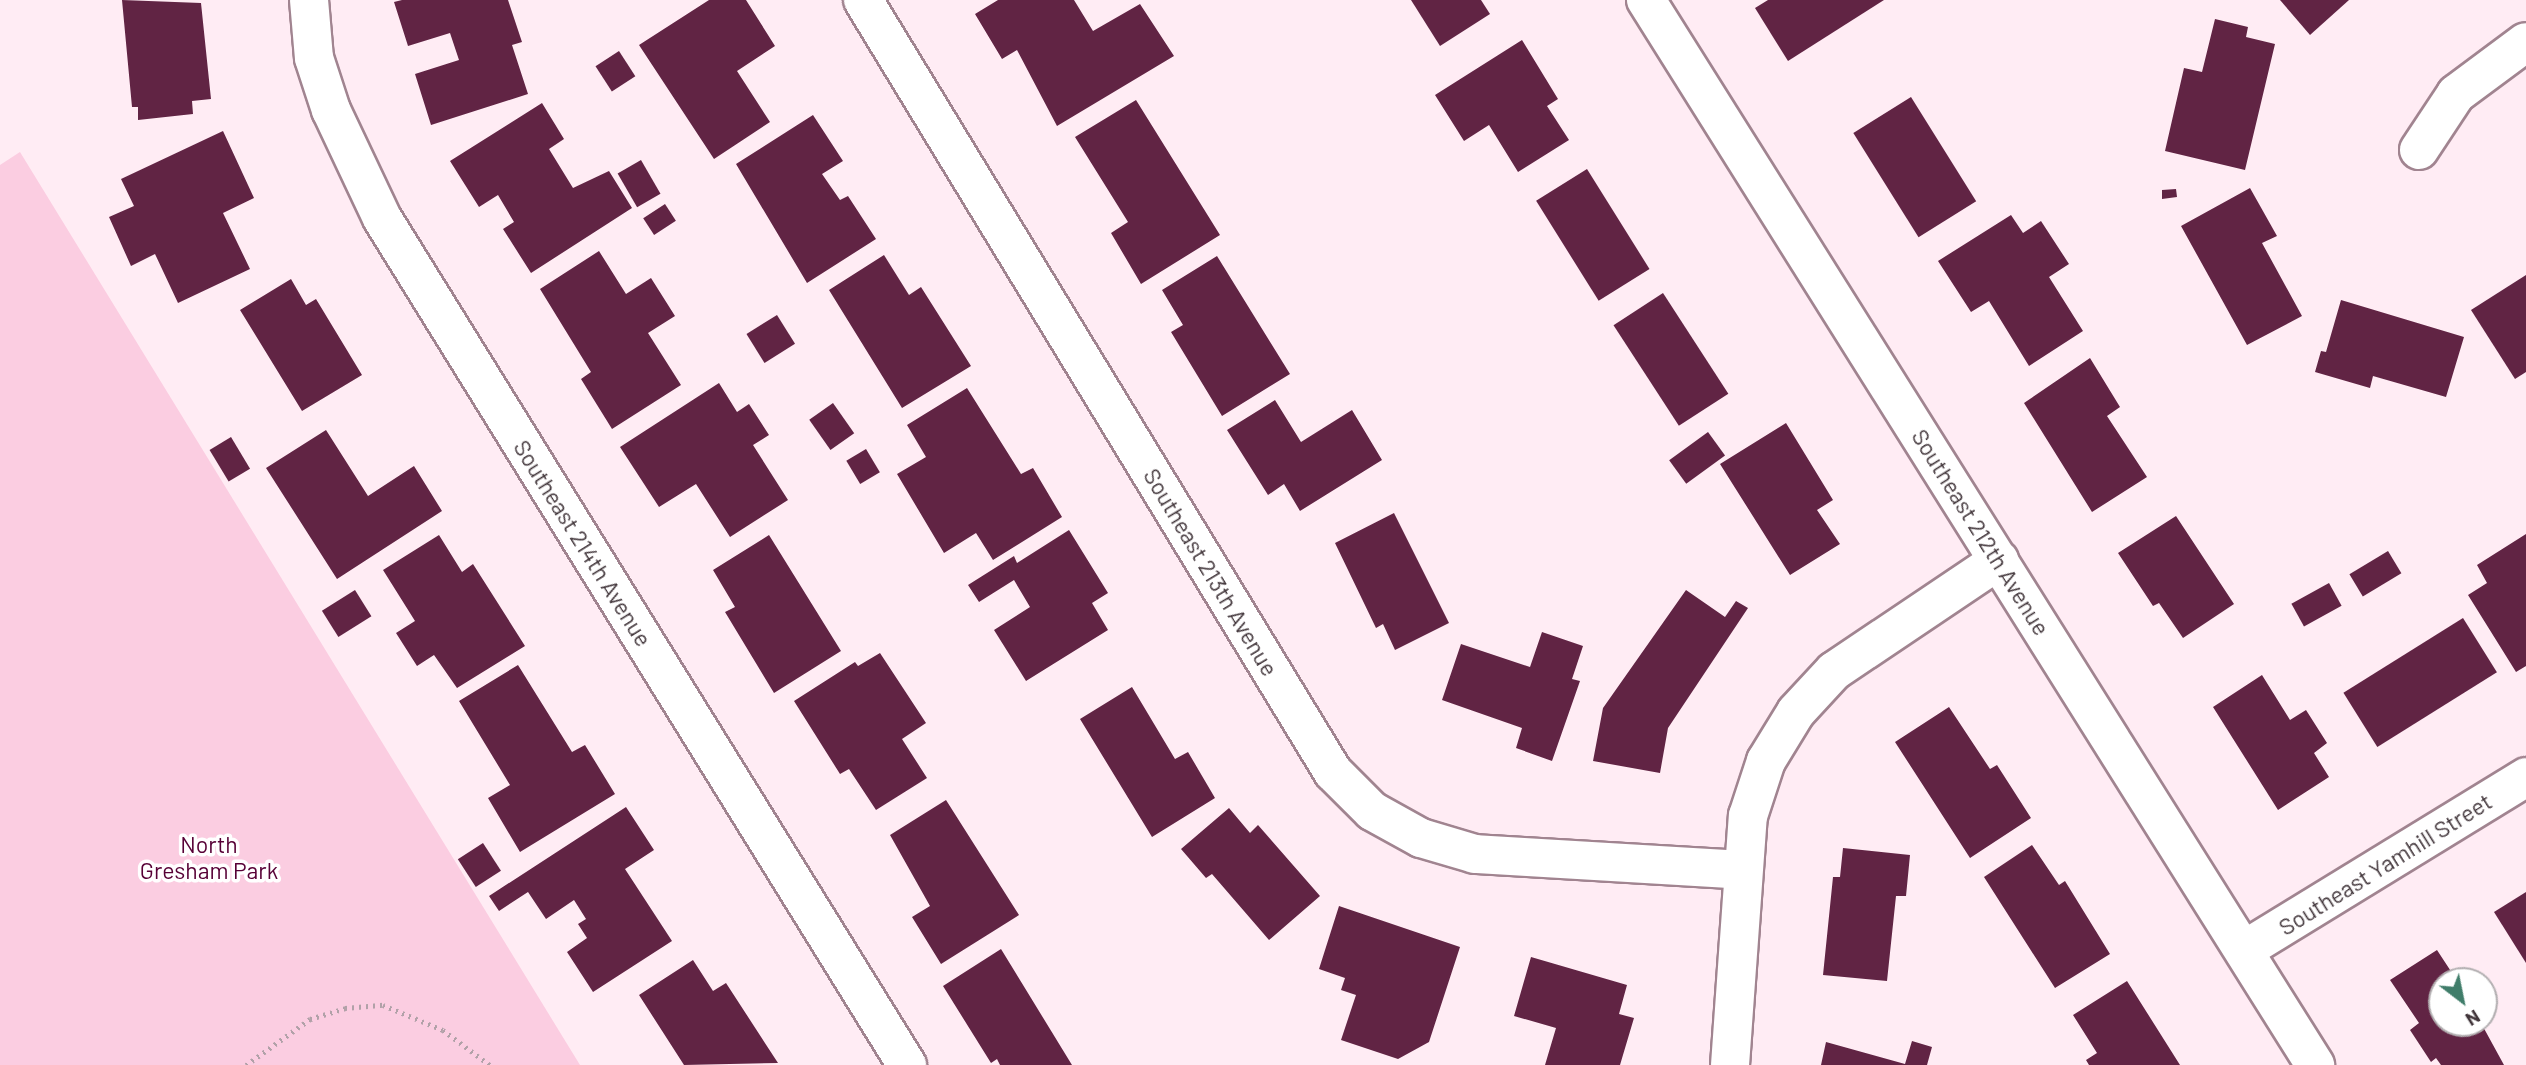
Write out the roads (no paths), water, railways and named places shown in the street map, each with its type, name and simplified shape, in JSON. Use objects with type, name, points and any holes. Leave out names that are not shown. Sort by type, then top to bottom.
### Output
[{"type":"street","name":"Southeast 214th Avenue","points":[[309,0],[314,58],[331,110],[382,218],[907,1065]]},
{"type":"street","name":"Southeast 213th Avenue","points":[[863,0],[1333,772],[1373,811],[1422,838],[1475,854],[1741,870]]},
{"type":"street","name":"Southeast 212th Avenue","points":[[1646,0],[2315,1065]]},
{"type":"street","points":[[2419,150],[2456,94],[2526,42]]},
{"type":"street","points":[[1730,1065],[1741,870],[1748,816],[1766,761],[1797,712],[1834,671],[1999,560]]},
{"type":"street","name":"Southeast Yamhill Street","points":[[2244,950],[2526,777]]},
{"type":"park label","name":"North Gresham Park","points":[[209,857]]}]
